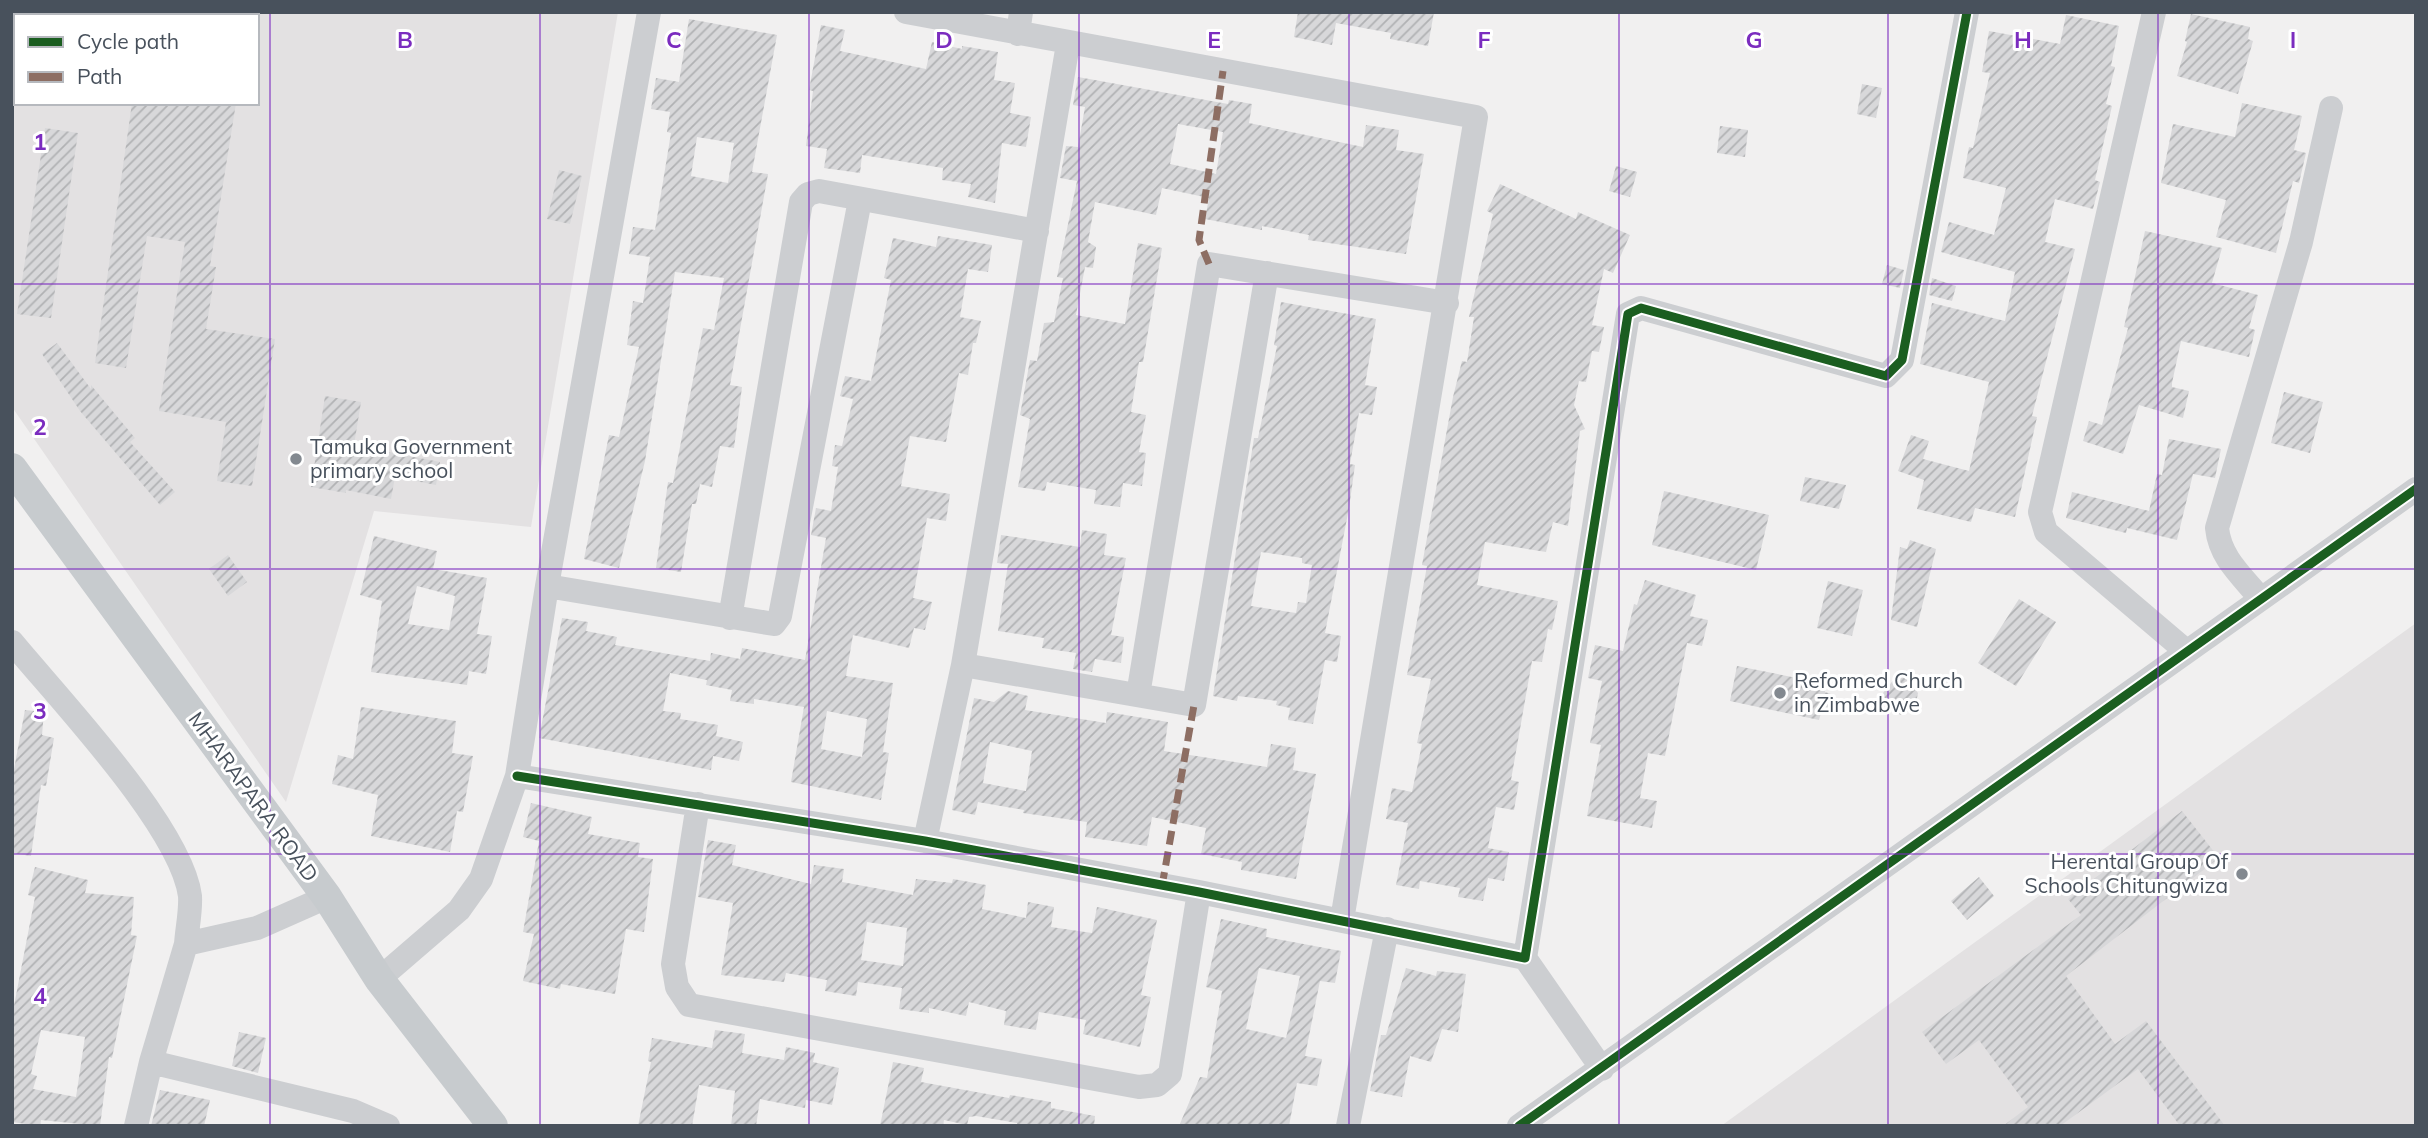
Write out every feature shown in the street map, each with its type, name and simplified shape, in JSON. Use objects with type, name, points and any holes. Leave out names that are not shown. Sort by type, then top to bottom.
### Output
[{"type":"main road","name":"MHARAPARA ROAD","points":[[12,468],[327,897],[379,979],[493,1126]]},
{"type":"street","points":[[379,979],[459,910],[474,889],[481,878],[517,776],[547,586],[649,12]]},
{"type":"street","points":[[906,12],[1019,23],[1068,44],[1476,117],[1342,920]]},
{"type":"street","points":[[1525,958],[1628,314],[1641,308],[1886,376],[1902,360],[1967,12]]},
{"type":"street","points":[[2154,12],[2040,512],[2046,531],[2186,651]]},
{"type":"street","points":[[925,841],[963,665],[1068,44]]},
{"type":"street","points":[[2260,598],[2228,561],[2219,544],[2217,528],[2301,242],[2331,108]]},
{"type":"street","points":[[730,618],[801,202],[808,194],[819,191],[1037,230]]},
{"type":"street","points":[[547,586],[774,624],[780,616],[860,200]]},
{"type":"street","points":[[1138,695],[1209,264],[1447,303]]},
{"type":"street","points":[[963,665],[1194,705],[1267,273]]},
{"type":"street","points":[[1519,1126],[2416,489]]},
{"type":"street","points":[[12,642],[123,775],[179,857],[190,897],[186,944],[151,1062],[136,1126]]},
{"type":"street","points":[[517,776],[925,841],[1199,892],[1525,958],[1602,1069]]},
{"type":"street","points":[[698,804],[673,964],[677,987],[689,1006],[1112,1083],[1139,1087],[1157,1085],[1170,1074],[1199,892]]},
{"type":"street","points":[[186,944],[257,928],[327,897]]},
{"type":"street","points":[[1348,1126],[1387,929]]},
{"type":"street","points":[[151,1062],[353,1111],[388,1126]]},
{"type":"shaded area","name":"Tamuka Government primary school","points":[[12,12],[618,12],[531,527],[374,511],[286,802],[12,407]]},
{"type":"shaded area","name":"Herental Group Of Schools Chitungwiza","points":[[2416,623],[2416,1126],[1721,1126]]},
{"type":"building","points":[[1298,12],[1434,12],[1428,46],[1390,39],[1391,33],[1336,23],[1332,45],[1294,37]]},
{"type":"building","points":[[2191,14],[2250,27],[2248,39],[2253,41],[2238,94],[2177,76],[2187,42],[2185,41]]},
{"type":"building","points":[[2066,15],[2119,26],[2111,66],[2115,67],[2106,104],[2112,106],[2095,180],[2100,182],[2093,209],[2055,199],[2045,242],[2075,249],[2032,416],[2037,417],[2015,517],[1975,508],[1971,522],[1917,509],[1924,480],[1898,471],[1911,435],[1929,441],[1923,459],[1969,471],[1989,382],[1920,364],[1932,303],[2005,321],[2015,272],[1941,252],[1949,222],[1994,235],[2006,188],[1963,178],[1969,147],[1973,148],[1990,73],[1982,72],[1989,31],[2060,44]]},
{"type":"building","points":[[689,19],[777,35],[752,172],[768,174],[730,385],[742,387],[734,448],[720,446],[712,487],[700,484],[696,504],[692,504],[681,572],[656,568],[668,482],[673,483],[703,328],[714,330],[724,278],[675,272],[645,461],[619,568],[584,559],[609,435],[619,437],[639,347],[627,345],[633,301],[643,303],[650,257],[629,254],[633,227],[655,230],[671,133],[667,132],[670,112],[651,109],[656,78],[679,82]],"holes":[[[697,137],[734,143],[728,183],[691,176]]]},
{"type":"building","points":[[821,25],[845,30],[840,51],[926,69],[932,42],[962,49],[962,46],[998,52],[994,80],[1015,83],[1010,113],[1031,117],[1026,147],[1002,143],[995,203],[968,197],[971,184],[942,180],[943,168],[862,155],[860,173],[824,168],[827,149],[806,146],[813,91],[809,90]]},
{"type":"building","points":[[1078,77],[1228,104],[1229,100],[1252,104],[1249,123],[1363,147],[1366,125],[1399,130],[1396,150],[1424,154],[1406,254],[1308,240],[1309,235],[1262,226],[1262,230],[1205,219],[1209,198],[1162,188],[1156,215],[1095,202],[1088,242],[1096,247],[1093,268],[1085,267],[1076,315],[1125,324],[1138,243],[1162,248],[1143,362],[1139,362],[1131,412],[1146,415],[1139,452],[1146,453],[1142,486],[1123,483],[1120,507],[1094,504],[1096,490],[1047,482],[1045,491],[1018,487],[1030,419],[1020,415],[1030,360],[1037,361],[1044,323],[1054,322],[1063,278],[1057,277],[1077,181],[1060,178],[1066,146],[1078,147],[1085,107],[1073,105]],"holes":[[[1178,124],[1223,132],[1216,174],[1170,164]]]},
{"type":"building","points":[[1862,84],[1882,88],[1876,118],[1857,114]]},
{"type":"building","points":[[2242,103],[2302,116],[2294,150],[2306,153],[2299,183],[2293,181],[2276,253],[2216,237],[2226,200],[2161,183],[2173,124],[2235,137]]},
{"type":"building","points":[[132,105],[236,105],[210,266],[216,267],[206,329],[275,339],[252,486],[217,481],[226,422],[159,411],[185,242],[147,236],[126,368],[95,363]]},
{"type":"building","points":[[1720,126],[1748,130],[1745,157],[1717,153]]},
{"type":"building","points":[[45,128],[78,133],[51,318],[17,314]]},
{"type":"building","points":[[1616,166],[1637,172],[1630,197],[1609,191]]},
{"type":"building","points":[[559,170],[582,176],[570,224],[547,219]]},
{"type":"building","points":[[1500,184],[1576,219],[1578,212],[1630,235],[1613,273],[1604,269],[1592,325],[1604,327],[1599,352],[1592,351],[1586,382],[1579,381],[1574,405],[1585,429],[1580,431],[1568,526],[1553,522],[1546,552],[1485,542],[1477,585],[1558,601],[1552,630],[1548,629],[1542,662],[1532,661],[1511,780],[1519,782],[1514,810],[1496,807],[1488,848],[1509,852],[1504,881],[1488,878],[1483,901],[1458,897],[1460,888],[1420,881],[1419,889],[1396,885],[1408,823],[1386,819],[1392,788],[1412,792],[1422,744],[1417,743],[1431,679],[1407,675],[1427,566],[1422,565],[1453,397],[1462,361],[1467,362],[1474,317],[1469,317],[1493,214],[1487,211]]},
{"type":"building","points":[[2145,231],[2222,248],[2212,283],[2258,295],[2249,328],[2255,330],[2249,357],[2181,341],[2172,387],[2189,391],[2183,418],[2139,405],[2123,454],[2083,441],[2089,421],[2102,425],[2128,328],[2124,327]]},
{"type":"building","points":[[938,236],[992,245],[988,272],[968,269],[960,317],[981,321],[976,343],[973,343],[968,375],[959,373],[946,442],[910,436],[901,486],[950,494],[946,521],[927,518],[913,598],[932,602],[925,630],[914,628],[909,648],[853,635],[846,676],[893,683],[883,752],[889,753],[881,800],[791,782],[804,707],[754,699],[754,704],[730,701],[732,690],[706,685],[707,680],[670,673],[663,711],[681,713],[680,719],[718,725],[716,736],[743,742],[739,761],[713,756],[711,770],[539,738],[562,618],[588,622],[586,631],[617,637],[615,645],[710,661],[711,653],[740,659],[742,648],[805,660],[826,538],[811,535],[816,508],[831,511],[838,467],[832,466],[835,445],[842,446],[853,399],[840,396],[845,376],[871,381],[891,280],[884,278],[893,238],[936,247]],"holes":[[[827,711],[867,719],[862,757],[821,749]]]},
{"type":"building","points":[[1887,265],[1904,270],[1900,288],[1882,284]]},
{"type":"building","points":[[1932,278],[1956,286],[1952,301],[1929,295]]},
{"type":"building","points":[[1281,302],[1376,319],[1365,385],[1377,387],[1372,415],[1359,413],[1350,464],[1355,465],[1349,508],[1325,633],[1341,636],[1337,662],[1325,660],[1313,724],[1288,720],[1290,708],[1276,705],[1277,701],[1238,696],[1237,701],[1213,696],[1254,438],[1258,438],[1277,346],[1274,345]],"holes":[[[1261,552],[1302,558],[1302,563],[1312,565],[1306,603],[1298,602],[1296,613],[1251,606]]]},
{"type":"building","points":[[57,343],[91,389],[91,385],[135,438],[130,442],[175,492],[160,505],[80,411],[42,354]]},
{"type":"building","points":[[2284,392],[2323,402],[2310,453],[2271,443]]},
{"type":"building","points":[[325,396],[361,402],[354,445],[440,462],[436,485],[395,477],[391,499],[346,490],[346,493],[311,487]]},
{"type":"building","points":[[2169,439],[2221,449],[2215,478],[2193,474],[2177,540],[2127,528],[2126,533],[2066,518],[2072,492],[2149,511],[2157,474],[2162,475]]},
{"type":"building","points":[[1805,477],[1846,485],[1839,509],[1800,501]]},
{"type":"building","points":[[1664,491],[1769,515],[1756,570],[1652,545]]},
{"type":"building","points":[[1082,530],[1107,534],[1104,555],[1126,558],[1111,635],[1124,637],[1121,663],[1095,659],[1092,672],[1073,669],[1076,653],[1042,648],[1044,638],[998,631],[1008,564],[997,563],[1001,535],[1080,547]]},
{"type":"building","points":[[374,536],[437,551],[433,569],[487,578],[477,634],[492,636],[486,674],[469,671],[467,685],[371,672],[382,601],[360,595]],"holes":[[[417,586],[455,596],[449,630],[408,624]]]},
{"type":"building","points":[[1910,540],[1936,549],[1917,627],[1891,620],[1900,547],[1907,549]]},
{"type":"building","points":[[228,555],[247,582],[228,596],[209,569]]},
{"type":"building","points":[[1645,580],[1696,595],[1690,616],[1708,620],[1702,646],[1687,643],[1665,756],[1648,753],[1640,798],[1657,801],[1652,828],[1587,816],[1601,745],[1590,743],[1602,681],[1588,678],[1595,645],[1623,651],[1634,604],[1637,605]]},
{"type":"building","points":[[1828,581],[1863,590],[1852,636],[1817,628]]},
{"type":"building","points":[[2019,599],[2056,622],[2016,686],[1978,663]]},
{"type":"building","name":"Reformed Church in Zimbabwe","points":[[1737,666],[1827,684],[1825,692],[1831,694],[1827,714],[1821,713],[1819,720],[1730,701]]},
{"type":"building","points":[[1901,671],[1918,693],[1915,708],[1901,715],[1887,708],[1883,693]]},
{"type":"building","points":[[1008,691],[1028,696],[1025,710],[1106,723],[1107,712],[1168,722],[1164,751],[1267,767],[1271,744],[1296,748],[1293,770],[1316,774],[1296,879],[1241,870],[1242,862],[1201,854],[1206,828],[1152,817],[1147,846],[1085,837],[1087,822],[1023,813],[1024,810],[978,802],[975,815],[952,810],[974,698],[994,702]],"holes":[[[990,742],[1032,751],[1026,791],[983,783]]]},
{"type":"building","points":[[361,707],[456,721],[452,753],[473,756],[463,812],[457,811],[450,852],[371,836],[378,795],[332,784],[338,755],[353,759]]},
{"type":"building","points":[[25,710],[44,712],[42,735],[54,738],[46,786],[41,785],[31,856],[12,853],[12,780]]},
{"type":"building","points":[[531,803],[592,817],[588,834],[640,843],[638,857],[653,859],[644,932],[626,929],[615,994],[561,984],[560,989],[523,981],[534,934],[523,932],[539,841],[523,837]]},
{"type":"building","points":[[2182,811],[2219,858],[2066,976],[2115,1044],[2146,1021],[2225,1126],[2180,1126],[2138,1069],[2060,1126],[2003,1126],[2028,1107],[1979,1040],[1946,1064],[1922,1032],[2081,915],[2068,899]]},
{"type":"building","points":[[708,840],[736,845],[732,865],[811,884],[814,865],[844,869],[842,882],[913,895],[916,879],[952,883],[953,879],[986,885],[982,909],[1026,918],[1028,902],[1054,907],[1051,927],[1092,933],[1097,907],[1157,920],[1141,995],[1151,997],[1140,1047],[1083,1034],[1086,1020],[1039,1012],[1036,1030],[1004,1025],[1006,1011],[969,1002],[966,1016],[929,1008],[929,1013],[899,1009],[902,988],[858,982],[856,996],[825,991],[827,980],[786,973],[784,982],[721,975],[733,903],[698,897]],"holes":[[[867,922],[907,928],[903,966],[861,960]]]},
{"type":"building","points":[[35,867],[88,880],[85,893],[134,897],[131,935],[137,936],[112,1058],[109,1057],[100,1126],[41,1120],[40,1126],[12,1122],[12,1016],[35,897],[28,895]],"holes":[[[41,1030],[85,1037],[76,1097],[33,1089],[37,1076],[31,1074]]]},
{"type":"building","points":[[1979,877],[1994,896],[1967,920],[1951,901]]},
{"type":"building","points":[[1221,919],[1267,929],[1266,937],[1341,951],[1335,983],[1320,981],[1305,1056],[1322,1059],[1317,1086],[1297,1083],[1289,1126],[1179,1126],[1200,1077],[1207,1078],[1222,991],[1206,987]],"holes":[[[1259,968],[1300,976],[1286,1038],[1246,1029]]]},
{"type":"building","points":[[1406,968],[1436,976],[1437,971],[1466,974],[1458,1032],[1442,1029],[1431,1062],[1410,1056],[1402,1097],[1370,1091],[1381,1035],[1386,1035]]},
{"type":"building","points":[[715,1030],[745,1034],[742,1053],[784,1060],[786,1047],[815,1053],[813,1062],[839,1068],[832,1105],[806,1100],[805,1108],[760,1099],[756,1126],[731,1126],[735,1091],[699,1085],[692,1126],[638,1126],[651,1062],[648,1061],[652,1038],[712,1048]]},
{"type":"building","points":[[239,1032],[266,1038],[258,1073],[232,1066]]},
{"type":"building","points":[[893,1062],[924,1068],[921,1082],[1009,1098],[1010,1095],[1051,1102],[1051,1108],[1095,1116],[1094,1126],[1017,1126],[1017,1123],[976,1116],[969,1117],[967,1125],[944,1120],[943,1126],[880,1126]]},
{"type":"building","points":[[160,1090],[210,1100],[204,1126],[151,1126]]},
{"type":"marked path","points":[[1209,264],[1199,240],[1223,71]]},
{"type":"marked path","points":[[1162,886],[1194,705]]},
{"type":"cycle path","points":[[517,776],[925,841],[1199,892],[1525,958],[1628,314],[1641,308],[1886,376],[1902,360],[1967,12]]},
{"type":"cycle path","points":[[1519,1126],[2416,489]]},
{"type":"place","name":"Tamuka Government primary school","points":[[296,459]]},
{"type":"place","name":"Reformed Church in Zimbabwe","points":[[1780,693]]},
{"type":"place","name":"Herental Group Of Schools Chitungwiza","points":[[2242,874]]}]
